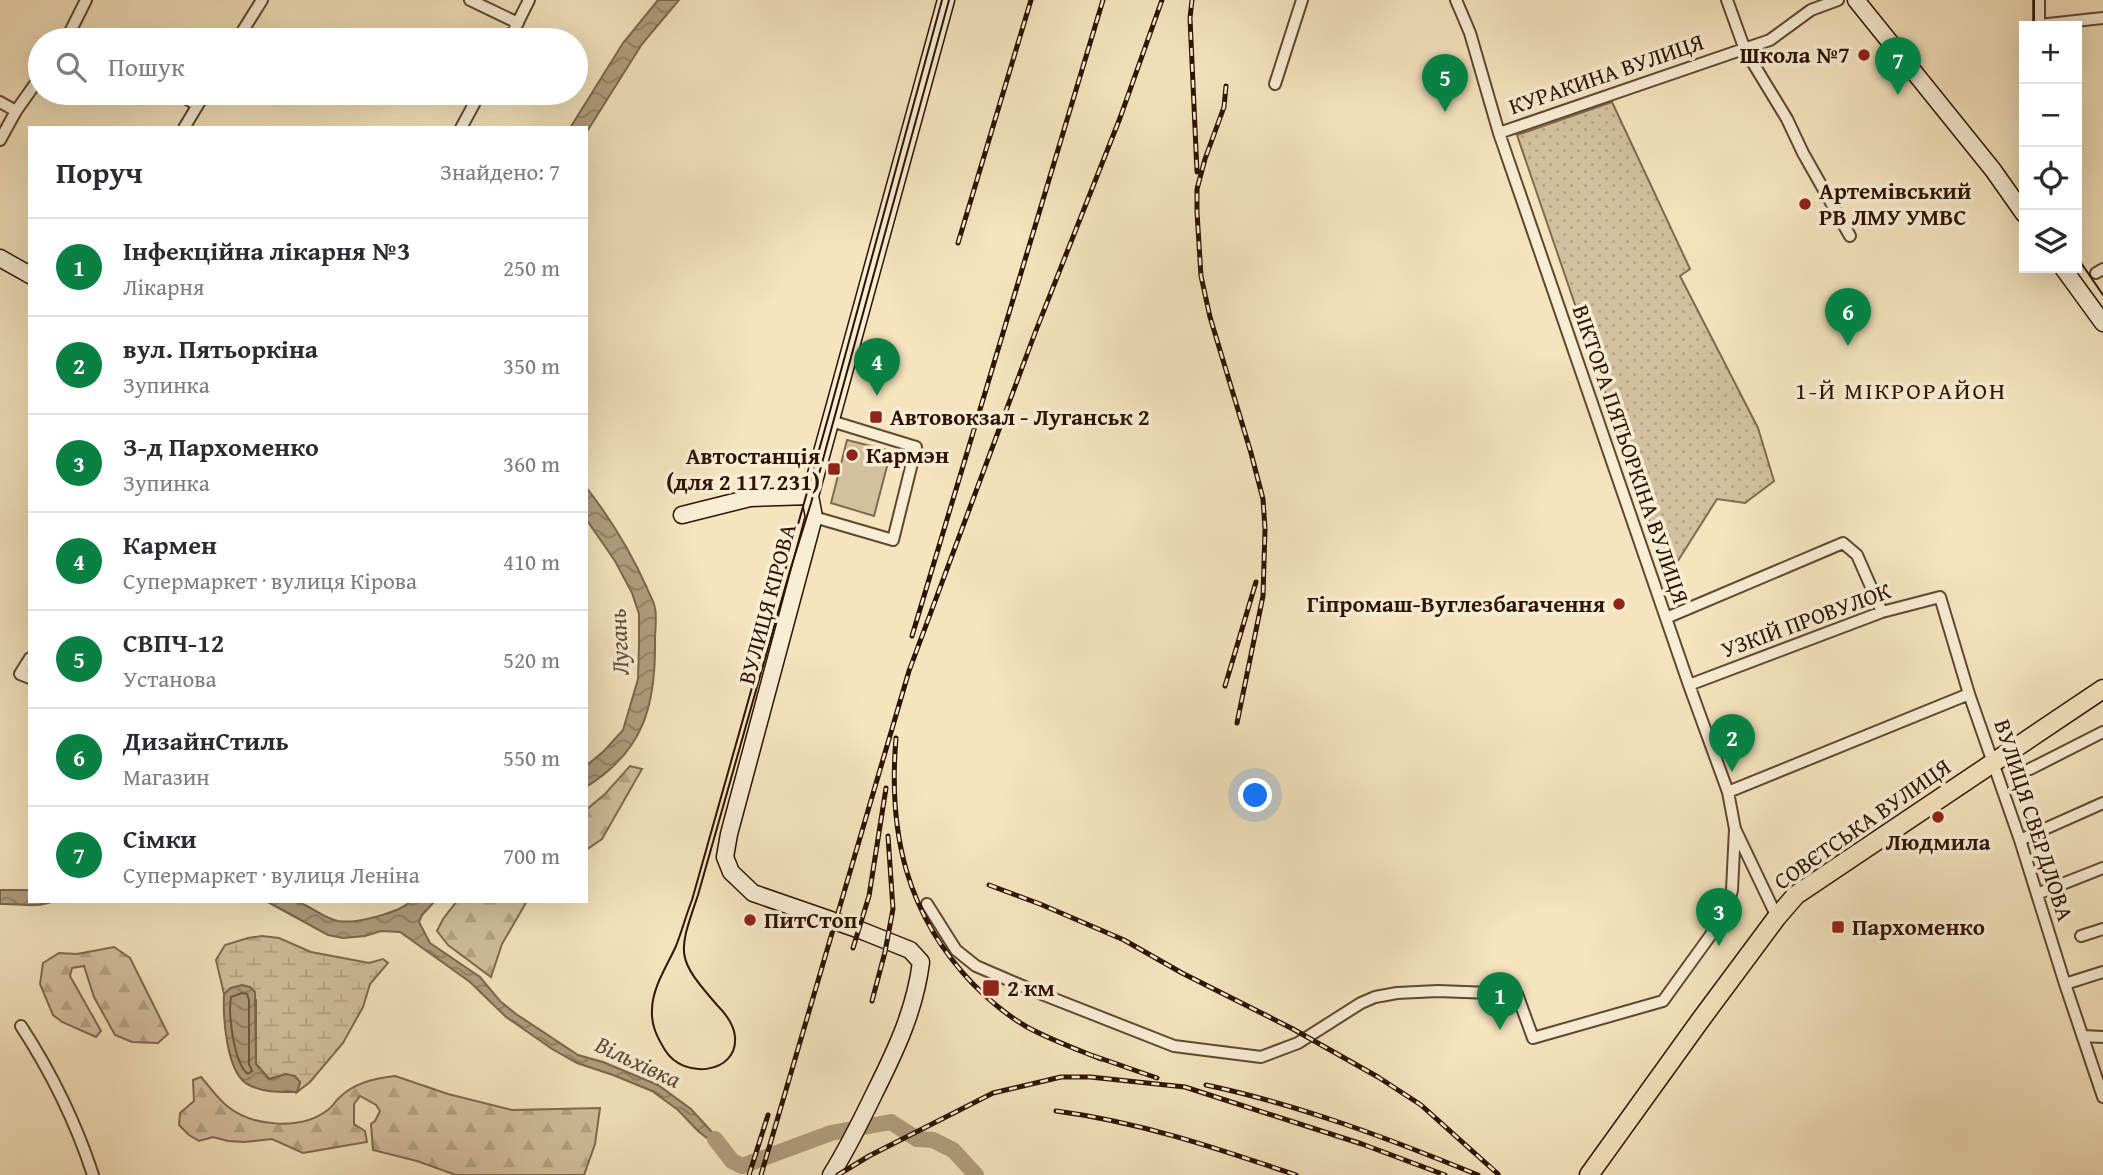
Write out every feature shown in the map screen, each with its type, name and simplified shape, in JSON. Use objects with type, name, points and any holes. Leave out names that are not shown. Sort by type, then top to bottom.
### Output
[{"type":"main road","name":"СОВЄТСЬКА ВУЛИЦЯ","points":[[1589,1175],[1777,917],[1796,895],[2103,689]]},
{"type":"street","points":[[73,28],[86,0]]},
{"type":"street","points":[[244,28],[262,0]]},
{"type":"street","points":[[470,0],[518,23]]},
{"type":"street","points":[[515,28],[529,0]]},
{"type":"street","name":"ВУЛИЦЯ КІРОВА","points":[[831,1175],[848,1148],[902,1038],[918,984],[921,962],[910,950],[753,893],[731,872],[725,857],[814,517],[810,496],[946,0]]},
{"type":"street","points":[[1275,84],[1301,0]]},
{"type":"street","name":"ВІКТОРА ПЯТЬОРКІНА ВУЛИЦЯ","points":[[1455,0],[1470,33],[1499,133],[1728,792],[1735,829],[1777,917]]},
{"type":"street","points":[[1727,0],[1745,50],[1787,119],[1850,236]]},
{"type":"street","name":"КУРАКИНА ВУЛИЦЯ","points":[[1499,133],[1745,50],[1770,40],[1811,10],[1838,0]]},
{"type":"street","points":[[1856,0],[1993,170],[2021,210]]},
{"type":"street","points":[[2039,0],[2039,21]]},
{"type":"street","points":[[2076,21],[2103,18]]},
{"type":"street","points":[[0,140],[28,94]]},
{"type":"street","points":[[0,102],[16,111]]},
{"type":"street","points":[[462,126],[473,105]]},
{"type":"street","points":[[185,126],[197,106]]},
{"type":"street","points":[[0,258],[28,274]]},
{"type":"street","points":[[2067,273],[2103,323]]},
{"type":"street","points":[[814,517],[893,540],[916,446],[831,421]]},
{"type":"street","points":[[682,515],[750,498],[810,496]]},
{"type":"street","points":[[1666,618],[1843,543],[1857,555],[1882,612]]},
{"type":"street","name":"УЗКІЙ ПРОВУЛОК","points":[[1689,685],[1882,612],[1940,597]]},
{"type":"street","name":"ВУЛИЦЯ СВЕРДЛОВА","points":[[1940,597],[1969,694],[2020,840],[2103,1097]]},
{"type":"street","points":[[28,661],[20,674],[28,677]]},
{"type":"street","points":[[1728,792],[1969,694]]},
{"type":"street","points":[[2030,769],[2103,732]]},
{"type":"street","points":[[2020,840],[2103,803]]},
{"type":"street","points":[[927,904],[956,950],[976,966],[1174,1046],[1261,1057],[1298,1043],[1374,997],[1438,991],[1517,994],[1533,1038],[1662,1001],[1728,907],[1732,890],[1735,829]]},
{"type":"street","points":[[2037,894],[2103,868]]},
{"type":"street","points":[[2081,936],[2103,929]]},
{"type":"street","points":[[2065,984],[2103,972]]},
{"type":"street","points":[[21,1026],[37,1051],[81,1139],[93,1175]]},
{"type":"street","points":[[2083,1036],[2103,1037]]},
{"type":"green space","points":[[1612,102],[1690,269],[1680,276],[1758,428],[1774,481],[1745,503],[1717,499],[1674,567],[1663,562],[1517,135]]},
{"type":"green space","points":[[847,440],[891,451],[874,516],[831,503]]},
{"type":"green space","points":[[630,766],[642,769],[602,839],[588,849],[588,808]]},
{"type":"green space","points":[[455,903],[526,903],[502,944],[491,977],[448,945],[437,931]]},
{"type":"green space","points":[[262,936],[279,938],[311,952],[369,963],[383,959],[388,963],[370,984],[363,1007],[343,1043],[310,1082],[297,1092],[300,1082],[286,1074],[269,1079],[256,1064],[256,1000],[231,988],[224,994],[216,960],[225,945]]},
{"type":"green space","points":[[114,947],[130,958],[168,1034],[158,1043],[132,1042],[115,1035],[94,997],[84,966],[72,968],[70,976],[101,1031],[96,1037],[62,1022],[53,1015],[40,984],[43,963],[59,953],[77,954]]},
{"type":"green space","points":[[395,1076],[448,1094],[512,1110],[600,1108],[595,1144],[584,1175],[456,1175],[417,1161],[373,1150],[371,1124],[380,1111],[376,1105],[360,1096],[354,1104],[354,1124],[365,1131],[367,1142],[303,1153],[272,1139],[244,1142],[213,1137],[199,1141],[179,1125],[180,1113],[194,1101],[193,1080],[201,1077],[223,1103],[238,1113],[278,1124],[305,1121],[318,1116],[352,1088],[372,1080]]},
{"type":"water","points":[[658,0],[679,0],[642,44],[588,130],[588,126],[571,126],[584,105],[588,105],[588,99],[623,43]]},
{"type":"water","points":[[588,490],[612,523],[634,561],[654,603],[656,620],[653,685],[643,724],[634,742],[621,758],[588,786],[588,764],[623,730],[638,679],[639,614],[632,593],[615,561],[588,522]]},
{"type":"water","points":[[0,890],[28,890],[28,903],[47,903],[34,905],[0,904]]},
{"type":"water","points":[[270,903],[300,903],[338,921],[346,921],[387,913],[408,903],[433,903],[419,922],[430,943],[480,977],[500,1001],[516,1014],[578,1055],[603,1062],[658,1085],[691,1109],[732,1154],[725,1158],[717,1146],[678,1110],[652,1091],[577,1063],[552,1049],[506,1017],[470,982],[400,932],[381,931],[343,938],[328,935]]},
{"type":"water","points":[[242,985],[255,992],[256,1064],[269,1079],[286,1074],[295,1076],[300,1082],[297,1092],[273,1092],[255,1088],[241,1079],[235,1069],[225,1030],[224,994],[231,988]]},
{"type":"waterway","name":"Вільхівка","points":[[715,1139],[732,1161],[742,1166],[831,1133],[891,1122],[917,1139],[933,1140],[953,1150],[976,1175]]},
{"type":"tram line","points":[[942,0],[692,900],[676,946],[654,994],[652,1021],[659,1040],[673,1060],[696,1069],[708,1069],[728,1059],[734,1049],[735,1037],[729,1019],[703,989],[687,965],[684,954],[687,930],[811,503],[949,0]]},
{"type":"tram line","points":[[2034,0],[2034,21]]},
{"type":"tram line","points":[[2082,264],[2103,295]]},
{"type":"railway","points":[[958,243],[1031,0]]},
{"type":"railway","points":[[912,636],[1103,0]]},
{"type":"railway","points":[[761,1175],[909,671],[1035,333],[1120,118],[1162,0]]},
{"type":"railway","points":[[1192,0],[1190,18],[1197,172]]},
{"type":"railway","points":[[1226,86],[1224,107],[1197,189],[1201,276],[1210,317],[1263,499],[1265,529],[1263,596],[1237,723]]},
{"type":"railway","points":[[1225,686],[1256,582]]},
{"type":"railway","points":[[896,738],[895,807],[899,839],[906,870],[932,929],[950,957],[973,984],[1006,1013],[1036,1032],[1101,1059]]},
{"type":"railway","points":[[853,948],[869,896],[886,788]]},
{"type":"railway","points":[[872,1001],[893,909],[888,836]]},
{"type":"railway","points":[[989,885],[1124,940],[1378,1077],[1421,1105],[1498,1174]]},
{"type":"railway","points":[[1094,1056],[1157,1078]]},
{"type":"railway","points":[[838,1175],[869,1156],[993,1093],[1061,1077],[1090,1077],[1185,1087],[1362,1144],[1445,1175]]},
{"type":"railway","points":[[1206,1085],[1276,1102],[1344,1124],[1478,1175]]},
{"type":"railway","points":[[1056,1111],[1148,1129],[1296,1175]]},
{"type":"railway","points":[[749,1175],[768,1115]]},
{"type":"place","name":"Школа №7","points":[[1864,55]]},
{"type":"place","name":"Сімки","points":[[1898,95]]},
{"type":"place","name":"СВПЧ-12","points":[[1445,112]]},
{"type":"place","name":"Артемівський РВ ЛМУ УМВС","points":[[1805,204]]},
{"type":"place","name":"ДизайнСтиль","points":[[1848,346]]},
{"type":"place","name":"Кармен","points":[[877,396]]},
{"type":"place","name":"Автовокзал - Луганськ 2","points":[[876,417]]},
{"type":"place","name":"Кармэн","points":[[852,455]]},
{"type":"place","name":"Автостанція (для 2 117 231)","points":[[834,469]]},
{"type":"place","name":"Гіпромаш-Вуглезбагачення","points":[[1619,604]]},
{"type":"place","name":"вул. Пятьоркіна","points":[[1732,772]]},
{"type":"place","name":"Людмила","points":[[1938,817]]},
{"type":"place","name":"ПитСтоп","points":[[750,920]]},
{"type":"place","name":"Пархоменко","points":[[1838,927]]},
{"type":"place","name":"З-д Пархоменко","points":[[1719,946]]},
{"type":"place","name":"2 км","points":[[991,988]]},
{"type":"place","name":"Інфекційна лікарня №3","points":[[1500,1030]]},
{"type":"district","name":"1-Й МІКРОРАЙОН","points":[[1901,391]]},
{"type":"water label","name":"Лугань","points":[[619,642]]}]
